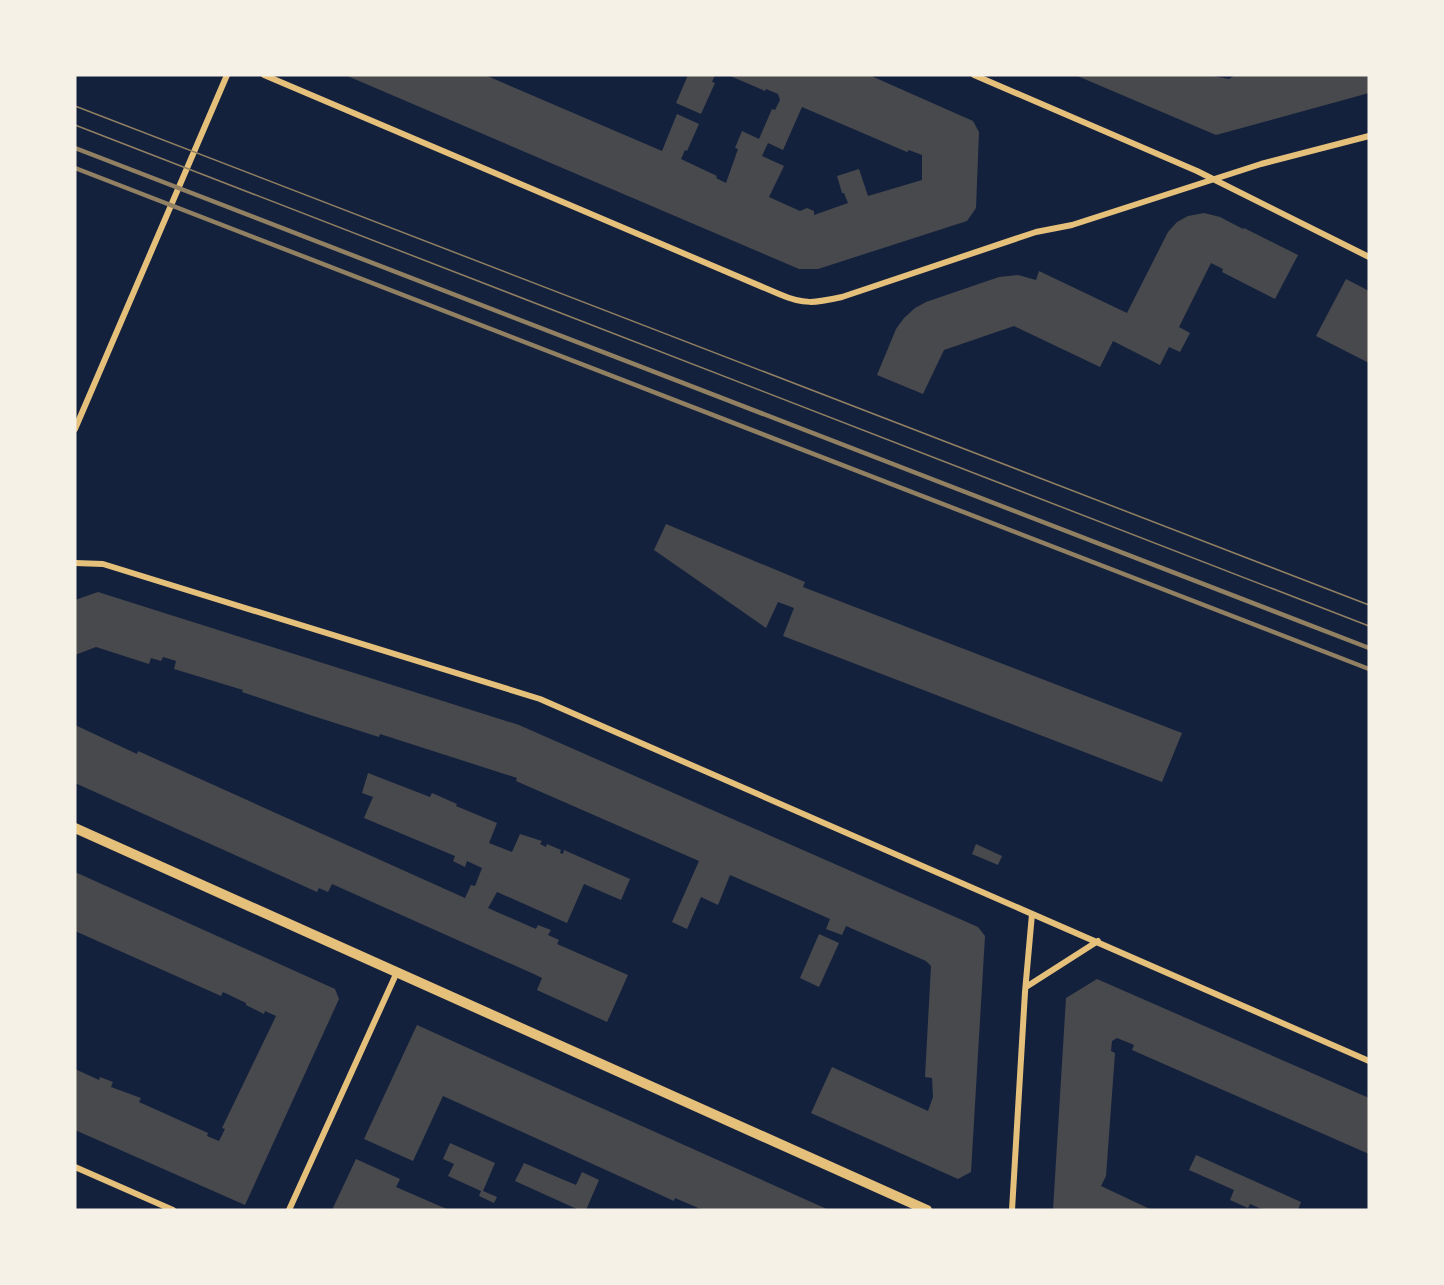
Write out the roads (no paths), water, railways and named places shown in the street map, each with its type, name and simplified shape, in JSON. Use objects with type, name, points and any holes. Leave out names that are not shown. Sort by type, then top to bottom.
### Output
[{"type":"street","points":[[75,429],[227,75]]},
{"type":"street","points":[[264,75],[802,302],[816,303],[842,297],[1036,232],[1072,225],[1261,164],[1369,136]]},
{"type":"street","points":[[974,75],[1213,180],[1369,258]]},
{"type":"street","points":[[75,563],[103,564],[540,699],[1369,1061]]},
{"type":"street","points":[[75,828],[927,1210]]},
{"type":"street","points":[[1012,1210],[1032,914]]},
{"type":"street","points":[[1026,987],[1098,941]]},
{"type":"street","points":[[289,1210],[397,972]]},
{"type":"street","points":[[75,1167],[173,1210]]},
{"type":"tram line","points":[[75,106],[1369,605]]},
{"type":"tram line","points":[[75,125],[1369,626]]},
{"type":"railway","points":[[75,148],[1369,648]]},
{"type":"railway","points":[[75,168],[1369,669]]}]
